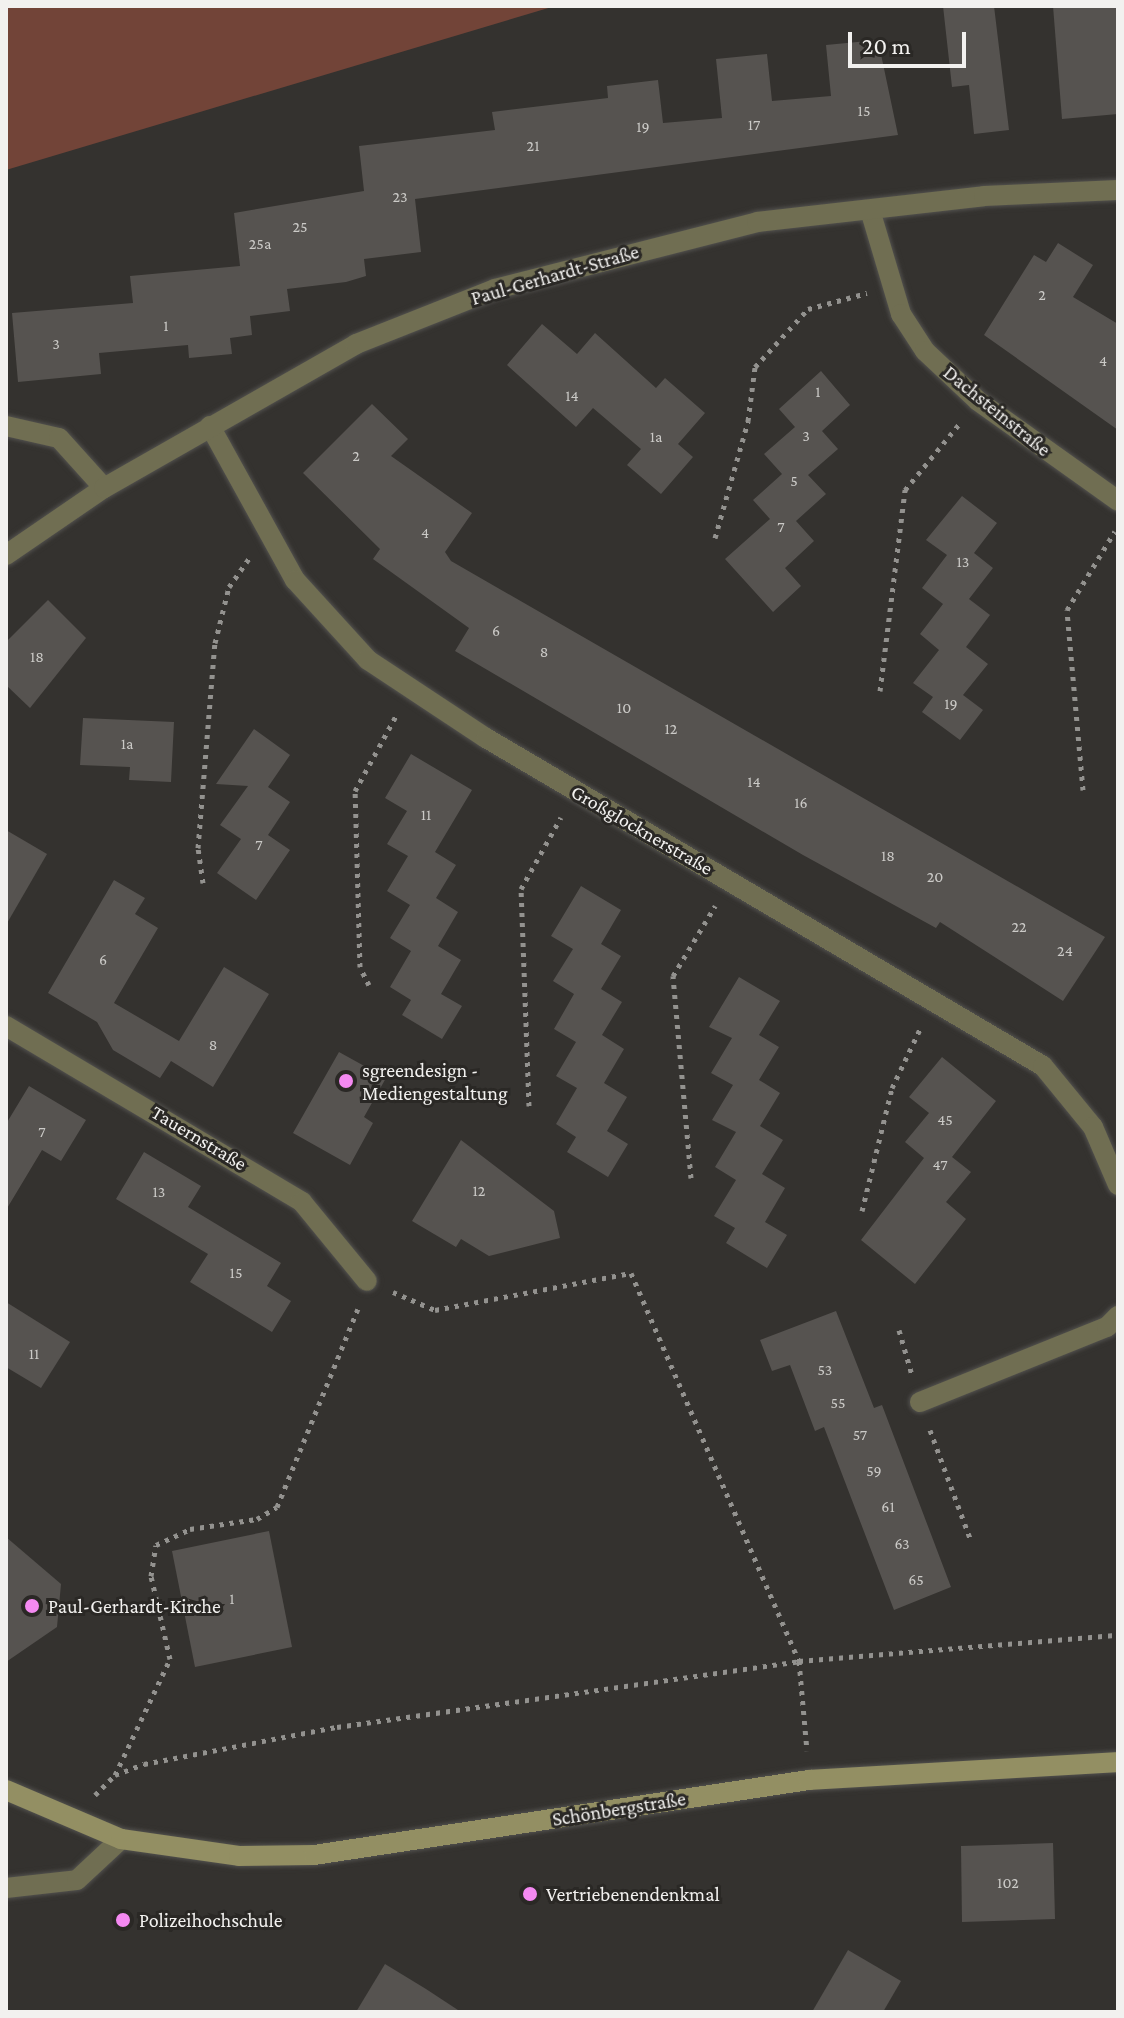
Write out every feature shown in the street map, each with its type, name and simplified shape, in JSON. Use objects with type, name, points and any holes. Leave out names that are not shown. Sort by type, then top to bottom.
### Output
[{"type":"street","name":"Paul-Gerhardt-Straße","points":[[6,555],[104,488],[356,344],[495,289],[757,222],[1118,190]]},
{"type":"street","name":"Dachsteinstraße","points":[[870,210],[891,287],[925,351],[978,401],[1118,501]]},
{"type":"street","points":[[6,426],[59,438],[104,488]]},
{"type":"street","name":"Großglocknerstraße","points":[[210,426],[265,533],[325,618],[410,692],[575,792],[935,997],[1068,1090],[1118,1185]]},
{"type":"street","name":"Tauernstraße","points":[[6,1026],[302,1202],[367,1281]]},
{"type":"street","points":[[920,1402],[1107,1327],[1118,1316]]},
{"type":"street","name":"Schönbergstraße","points":[[6,1790],[69,1822],[121,1839],[239,1856],[314,1855],[809,1780],[1118,1762]]},
{"type":"street","points":[[6,1888],[77,1880],[121,1839]]},
{"type":"path","points":[[715,538],[748,421],[755,367],[808,309],[891,287]]},
{"type":"path","points":[[880,691],[905,490],[978,401]]},
{"type":"path","points":[[1083,790],[1067,610],[1118,526]]},
{"type":"path","points":[[203,883],[198,848],[215,643],[229,587],[265,533]]},
{"type":"path","points":[[369,985],[360,967],[355,791],[410,692]]},
{"type":"path","points":[[529,1106],[521,889],[575,792]]},
{"type":"path","points":[[691,1178],[673,976],[730,881]]},
{"type":"path","points":[[862,1211],[892,1088],[935,997]]},
{"type":"path","points":[[69,1822],[115,1775],[170,1659],[151,1576],[156,1545],[277,1507],[367,1281],[435,1310],[631,1273],[799,1661],[809,1780]]},
{"type":"path","points":[[899,1330],[920,1402],[971,1541]]},
{"type":"path","points":[[115,1775],[337,1727],[799,1661],[1118,1635]]},
{"type":"shaded area","points":[[6,6],[555,6],[6,170]]},
{"type":"building","points":[[943,6],[994,6],[1009,130],[974,134],[969,85],[952,87]]},
{"type":"building","points":[[1053,6],[1118,6],[1118,114],[1062,119]]},
{"type":"building","points":[[878,40],[898,135],[415,199],[421,252],[364,259],[366,276],[346,282],[287,289],[290,311],[250,316],[252,335],[230,338],[232,354],[189,358],[188,345],[99,353],[101,374],[18,382],[12,313],[133,303],[130,276],[240,266],[234,213],[364,191],[359,146],[495,130],[492,112],[608,98],[607,86],[658,80],[663,123],[722,118],[716,59],[767,54],[772,101],[831,96],[826,45]]},
{"type":"building","points":[[1058,243],[1093,265],[1073,297],[1118,324],[1118,430],[984,335],[1034,255],[1046,262]]},
{"type":"building","points":[[542,324],[577,354],[595,333],[656,388],[665,378],[705,413],[678,444],[693,457],[661,494],[627,465],[641,449],[593,408],[576,427],[507,365]]},
{"type":"building","points":[[821,371],[850,405],[822,431],[838,449],[808,475],[826,494],[796,521],[814,541],[785,568],[801,586],[773,612],[725,559],[770,519],[753,500],[782,474],[764,454],[795,427],[779,409]]},
{"type":"building","points":[[372,404],[408,439],[391,456],[472,513],[445,552],[451,561],[1105,937],[1063,1001],[940,922],[936,928],[803,855],[455,651],[469,628],[373,559],[380,549],[303,473]]},
{"type":"building","points":[[962,496],[997,523],[974,553],[993,568],[969,599],[990,615],[966,647],[988,664],[963,695],[983,710],[960,740],[922,712],[933,697],[913,683],[939,650],[920,634],[943,604],[922,588],[947,555],[926,540]]},
{"type":"building","points":[[48,600],[86,638],[30,708],[6,685],[6,642]]},
{"type":"building","points":[[83,718],[174,722],[171,782],[129,780],[130,767],[80,765]]},
{"type":"building","points":[[254,729],[290,755],[268,787],[290,802],[268,835],[290,850],[256,900],[217,873],[241,839],[220,825],[248,786],[216,784]]},
{"type":"building","points":[[411,754],[472,790],[435,852],[456,865],[436,898],[458,912],[438,946],[461,960],[441,994],[462,1006],[442,1039],[402,1015],[411,1000],[390,987],[411,951],[390,938],[410,905],[387,891],[408,856],[387,844],[407,811],[385,798]]},
{"type":"building","points":[[6,830],[47,854],[6,925]]},
{"type":"building","points":[[114,880],[145,898],[135,914],[158,928],[114,1003],[179,1041],[224,967],[269,994],[213,1087],[171,1061],[160,1078],[113,1050],[97,1022],[48,993]]},
{"type":"building","points":[[581,886],[621,910],[601,944],[621,956],[601,989],[622,1002],[602,1035],[624,1049],[604,1083],[627,1097],[607,1131],[628,1144],[608,1177],[567,1152],[576,1137],[556,1124],[577,1088],[556,1076],[576,1042],[554,1029],[574,994],[553,981],[573,949],[551,936]]},
{"type":"building","points":[[739,977],[780,1001],[759,1035],[779,1047],[759,1080],[780,1093],[760,1126],[783,1140],[762,1174],[785,1188],[765,1222],[787,1235],[767,1268],[726,1243],[735,1228],[714,1216],[736,1180],[715,1167],[736,1132],[712,1120],[733,1085],[711,1073],[732,1038],[709,1027]]},
{"type":"building","points":[[339,1052],[386,1078],[364,1117],[373,1123],[350,1165],[293,1133]]},
{"type":"building","points":[[942,1057],[996,1101],[952,1157],[971,1172],[946,1202],[966,1219],[915,1284],[861,1240],[924,1158],[905,1142],[929,1113],[909,1097]]},
{"type":"building","points":[[29,1086],[86,1120],[61,1161],[42,1150],[6,1210],[6,1124]]},
{"type":"building","points":[[461,1140],[554,1211],[560,1238],[489,1256],[461,1239],[456,1247],[412,1221]]},
{"type":"building","points":[[144,1152],[201,1186],[188,1207],[281,1263],[267,1286],[291,1301],[272,1332],[190,1282],[208,1254],[116,1199]]},
{"type":"building","points":[[6,1302],[70,1342],[41,1388],[6,1367]]},
{"type":"building","points":[[836,1311],[874,1408],[882,1405],[951,1587],[894,1610],[824,1427],[815,1431],[790,1365],[772,1371],[760,1340]]},
{"type":"building","points":[[269,1531],[292,1647],[195,1667],[172,1551]]},
{"type":"building","name":"Paul-Gerhardt-Kirche","points":[[6,1537],[61,1584],[57,1627],[6,1662]]},
{"type":"building","points":[[1053,1843],[1055,1919],[962,1922],[961,1846]]},
{"type":"building","points":[[848,1950],[901,1981],[883,2012],[812,2012]]},
{"type":"building","points":[[385,1964],[426,1989],[461,2012],[356,2012]]},
{"type":"place","name":"sgreendesign - Mediengestaltung","points":[[346,1081]]},
{"type":"place","name":"Paul-Gerhardt-Kirche","points":[[32,1606]]},
{"type":"place","name":"Vertriebenendenkmal","points":[[530,1894]]},
{"type":"place","name":"Polizeihochschule","points":[[123,1920]]}]
